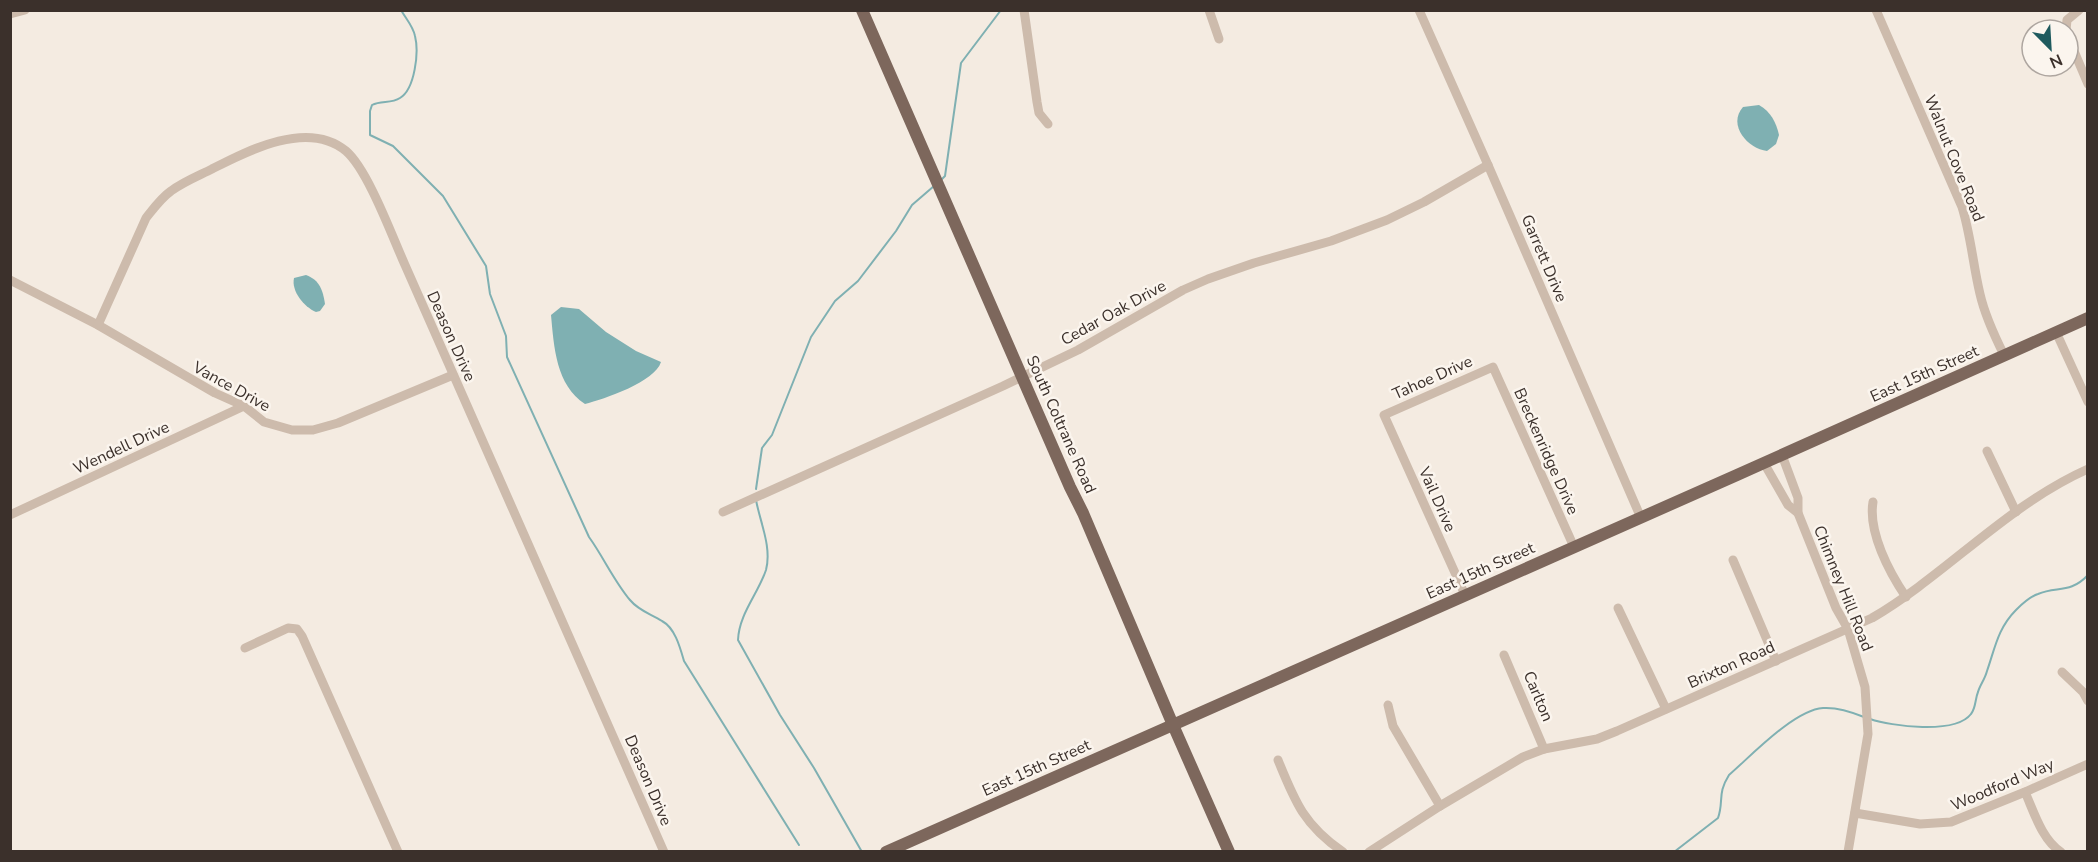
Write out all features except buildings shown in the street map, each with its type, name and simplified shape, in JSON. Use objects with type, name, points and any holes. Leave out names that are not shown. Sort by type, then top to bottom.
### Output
[{"type":"main road","name":"South Coltrane Road","points":[[862,10],[1229,852]]},
{"type":"main road","name":"East 15th Street","points":[[887,851],[2088,318]]},
{"type":"street","points":[[10,14],[25,10]]},
{"type":"street","points":[[1024,10],[1039,113],[1048,124]]},
{"type":"street","points":[[1209,10],[1219,39]]},
{"type":"street","name":"Garrett Drive","points":[[1419,10],[1641,518]]},
{"type":"street","name":"Walnut Cove Road","points":[[1876,10],[1962,207],[1969,231],[1980,294],[1988,322],[2004,355]]},
{"type":"street","points":[[2080,65],[2088,84]]},
{"type":"street","name":"Deason Drive","points":[[98,325],[146,218],[171,191],[254,148],[284,140],[316,138],[344,149],[364,174],[498,479],[562,617],[664,852]]},
{"type":"street","name":"Cedar Oak Drive","points":[[723,512],[1078,350],[1183,290],[1208,279],[1331,241],[1387,220],[1424,202],[1488,165]]},
{"type":"street","name":"Vance Drive","points":[[10,280],[98,325],[181,375],[244,406],[264,422],[292,430],[313,430],[338,423],[453,375]]},
{"type":"street","points":[[2055,332],[2088,402]]},
{"type":"street","name":"Tahoe Drive","points":[[1384,415],[1493,367]]},
{"type":"street","name":"Breckenridge Drive","points":[[1493,367],[1574,547]]},
{"type":"street","name":"Wendell Drive","points":[[10,515],[244,406]]},
{"type":"street","name":"Vail Drive","points":[[1384,415],[1465,595]]},
{"type":"street","points":[[1987,451],[2016,512]]},
{"type":"street","points":[[1782,455],[1798,498],[1798,513]]},
{"type":"street","points":[[1764,463],[1788,505],[1798,513]]},
{"type":"street","name":"Brixton Road","points":[[1369,852],[1440,806],[1523,758],[1544,749],[1597,739],[1872,618],[1906,597],[2016,512],[2066,479],[2088,469]]},
{"type":"street","points":[[1873,502],[1871,515],[1874,531],[1895,581],[1906,597]]},
{"type":"street","name":"Chimney Hill Road","points":[[1798,513],[1811,550],[1848,629],[1859,663],[1868,706],[1868,734],[1848,852]]},
{"type":"street","points":[[1733,560],[1776,661]]},
{"type":"street","points":[[1618,608],[1666,709]]},
{"type":"street","points":[[244,648],[288,628],[297,629],[303,636],[398,852]]},
{"type":"street","name":"Carlton","points":[[1504,655],[1544,749]]},
{"type":"street","points":[[2062,672],[2088,701]]},
{"type":"street","points":[[1388,705],[1394,726],[1440,806]]},
{"type":"street","points":[[1278,760],[1301,813],[1314,830],[1343,852]]},
{"type":"street","name":"Woodford Way","points":[[1855,813],[1920,824],[1951,822],[2088,764]]},
{"type":"street","points":[[2025,792],[2043,831],[2061,852]]},
{"type":"water","points":[[1759,105],[1772,118],[1779,135],[1776,144],[1767,151],[1747,141],[1737,121],[1743,107]]},
{"type":"water","points":[[306,275],[315,280],[322,290],[325,304],[320,311],[316,312],[307,306],[299,298],[294,288],[294,278]]},
{"type":"water","points":[[561,307],[579,309],[606,332],[636,351],[661,362],[657,369],[628,389],[585,404],[568,387],[555,352],[551,315]]},
{"type":"waterway","points":[[401,10],[415,36],[415,70],[409,87],[400,98],[372,105],[370,135],[393,146],[443,196],[486,266],[490,294],[506,336],[507,357],[589,537],[630,600],[670,628],[684,661],[799,845]]},
{"type":"waterway","points":[[941,180],[945,176],[961,63],[1001,10]]},
{"type":"waterway","points":[[756,489],[762,448],[772,435],[811,337],[835,301],[858,281],[896,231],[912,205],[934,186]]},
{"type":"waterway","points":[[756,500],[767,544],[766,570],[745,613],[738,640],[862,852]]},
{"type":"waterway","points":[[1870,719],[1922,727],[1938,727],[1963,721],[1973,712],[1998,639],[2010,617],[2032,597],[2075,585],[2088,575]]},
{"type":"waterway","points":[[1674,852],[1718,818],[1723,787],[1729,775],[1786,725],[1812,711],[1823,708],[1844,710],[1864,717]]}]
